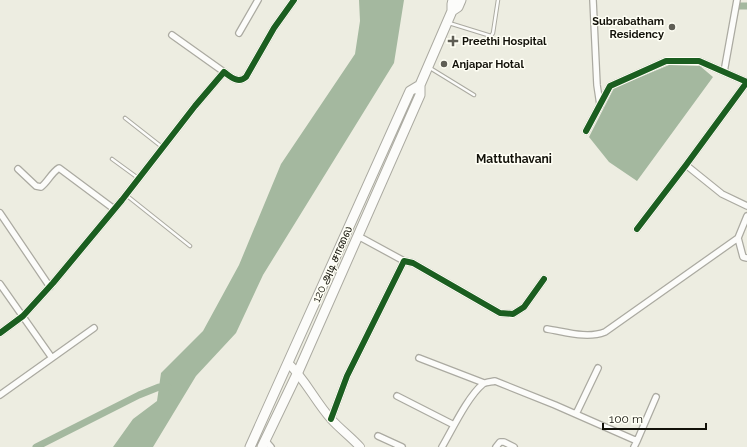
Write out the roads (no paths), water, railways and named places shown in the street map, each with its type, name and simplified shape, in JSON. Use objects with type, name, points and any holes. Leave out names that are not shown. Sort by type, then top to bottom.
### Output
[{"type":"main road","name":"120 அடி சாலை","points":[[266,445],[420,94],[420,85],[452,11],[453,0]]},
{"type":"main road","name":"120 அடி சாலை","points":[[452,11],[458,7],[461,0]]},
{"type":"main road","name":"120 அடி சாலை","points":[[250,447],[410,91],[420,85]]},
{"type":"street","points":[[239,33],[258,0]]},
{"type":"street","points":[[172,35],[236,80],[242,80],[246,77],[274,28],[294,0]]},
{"type":"street","points":[[594,0],[597,85],[600,106]]},
{"type":"street","points":[[724,72],[737,0]]},
{"type":"street","points":[[586,131],[610,86],[666,62],[699,61],[747,82],[686,165],[636,229]]},
{"type":"street","points":[[0,333],[23,316],[50,287],[126,195],[195,106],[224,72]]},
{"type":"street","points":[[686,165],[722,194],[747,206]]},
{"type":"street","points":[[18,169],[36,186],[41,187],[58,168],[114,209]]},
{"type":"street","points":[[0,213],[50,287]]},
{"type":"street","points":[[547,329],[597,336],[606,332],[738,238],[747,216]]},
{"type":"street","points":[[358,236],[404,261],[413,263],[500,313],[514,314],[524,307],[544,279]]},
{"type":"street","points":[[738,238],[743,257],[747,258]]},
{"type":"street","points":[[331,419],[347,376],[404,261]]},
{"type":"street","points":[[0,284],[52,358]]},
{"type":"street","points":[[0,395],[94,328]]},
{"type":"street","points":[[419,358],[484,383],[495,381],[576,414],[636,444],[656,398]]},
{"type":"street","points":[[288,363],[298,372],[331,419],[360,447]]},
{"type":"street","points":[[576,414],[598,368]]},
{"type":"street","points":[[442,447],[475,392],[484,383]]},
{"type":"street","points":[[397,396],[454,425]]},
{"type":"street","points":[[378,436],[402,447]]},
{"type":"street","points":[[496,447],[500,442],[514,447]]},
{"type":"lane","points":[[447,23],[490,36],[493,33],[498,0]]},
{"type":"lane","points":[[428,67],[474,95]]},
{"type":"lane","points":[[126,118],[162,148]]},
{"type":"lane","points":[[112,159],[138,179]]},
{"type":"lane","points":[[126,195],[190,246]]},
{"type":"waterway","points":[[739,6],[747,6]]},
{"type":"waterway","points":[[36,447],[139,395],[159,387],[168,387]]},
{"type":"place","name":"Subrabatham Residency","points":[[672,27]]},
{"type":"place","name":"Preethi Hospital","points":[[453,41]]},
{"type":"place","name":"Anjapar Hotal","points":[[444,64]]},
{"type":"district","name":"Mattuthavani","points":[[514,159]]}]
